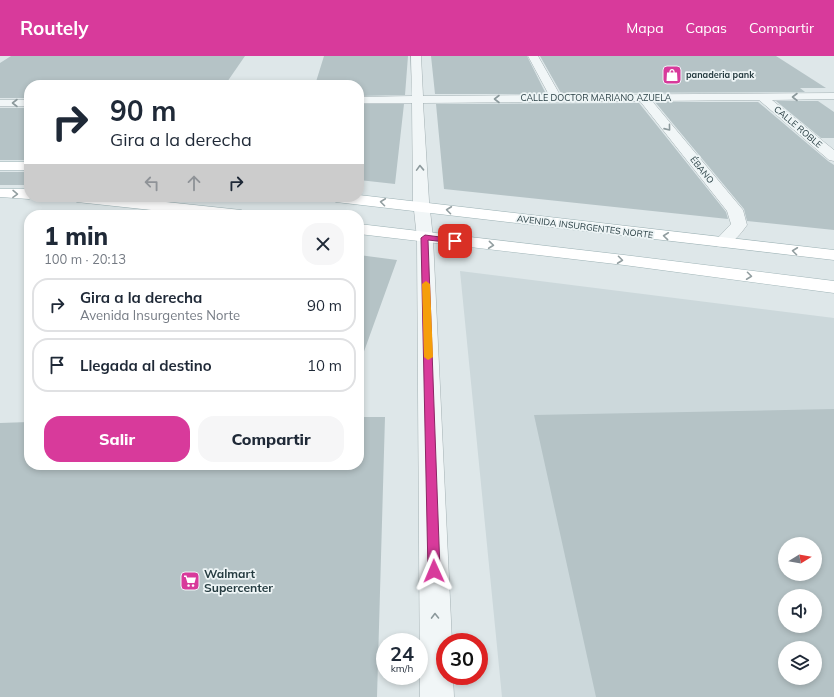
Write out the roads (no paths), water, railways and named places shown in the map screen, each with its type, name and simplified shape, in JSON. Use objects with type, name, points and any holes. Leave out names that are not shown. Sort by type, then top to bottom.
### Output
[{"type":"main road","points":[[0,166],[24,166]]},
{"type":"main road","points":[[0,193],[24,194]]},
{"type":"main road","name":"AVENIDA INSURGENTES NORTE","points":[[364,200],[834,256]]},
{"type":"main road","points":[[123,202],[195,210]]},
{"type":"main road","points":[[364,231],[624,260],[834,287]]},
{"type":"street","points":[[416,56],[421,207],[425,238],[437,697]]},
{"type":"street","points":[[533,56],[557,99]]},
{"type":"street","name":"CALLE DOCTOR MARIANO AZUELA","points":[[364,100],[834,96]]},
{"type":"street","name":"CALLE ROBLE","points":[[762,97],[834,157]]},
{"type":"street","name":"ÉBANO","points":[[644,98],[735,210],[739,225],[722,242]]},
{"type":"street","points":[[0,103],[24,103]]},
{"type":"place","name":"panaderia pank","points":[[672,75]]},
{"type":"place","name":"Walmart Supercenter","points":[[190,581]]}]
